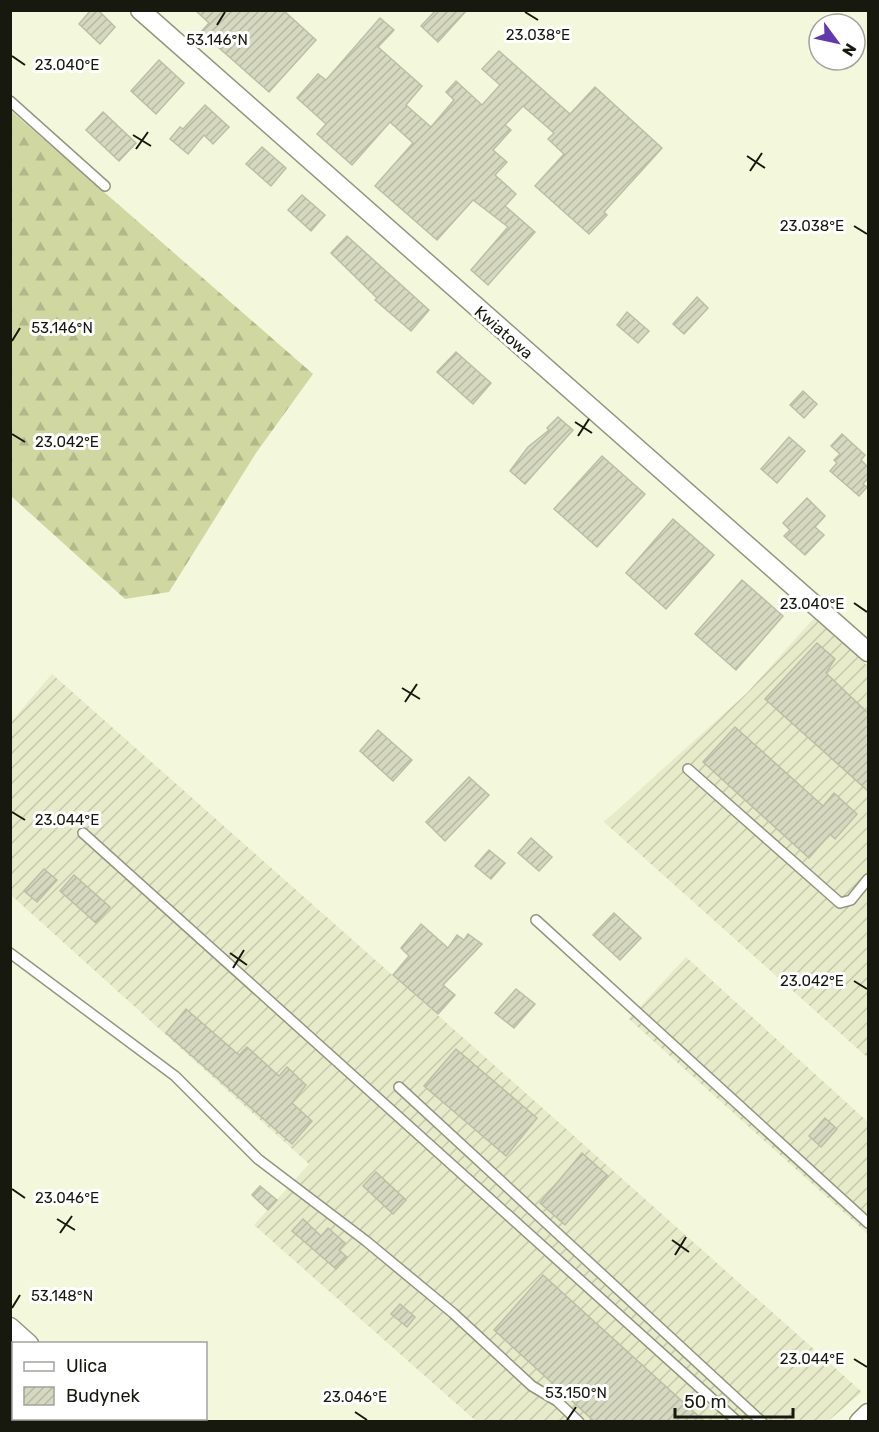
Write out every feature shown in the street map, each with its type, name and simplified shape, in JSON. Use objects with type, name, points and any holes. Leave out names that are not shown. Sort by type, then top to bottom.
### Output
[{"type":"street","name":"Kwiatowa","points":[[140,10],[868,652]]},
{"type":"street","points":[[10,1327],[27,1342]]},
{"type":"street","points":[[859,1422],[868,1413]]},
{"type":"lane","points":[[10,101],[105,186]]},
{"type":"lane","points":[[688,769],[840,903],[851,900],[868,879]]},
{"type":"lane","points":[[83,833],[738,1422]]},
{"type":"lane","points":[[536,920],[868,1223]]},
{"type":"lane","points":[[10,953],[175,1076],[258,1160],[366,1241],[453,1313],[532,1386],[557,1401],[579,1422]]},
{"type":"lane","points":[[399,1087],[762,1422]]},
{"type":"shaded area","points":[[814,618],[868,666],[868,1058],[604,822],[747,693]]},
{"type":"shaded area","points":[[52,674],[862,1392],[828,1421],[476,1421],[254,1225],[309,1164],[11,895],[11,722]]},
{"type":"shaded area","points":[[686,957],[868,1122],[868,1234],[629,1019]]},
{"type":"green space","points":[[11,111],[313,374],[256,453],[169,592],[125,599],[11,496]]},
{"type":"building","points":[[91,10],[98,10],[115,27],[100,44],[79,24]]},
{"type":"building","points":[[195,10],[283,10],[316,40],[269,92],[201,32],[209,23]]},
{"type":"building","points":[[436,10],[467,10],[438,42],[421,26]]},
{"type":"building","points":[[380,18],[394,30],[378,47],[422,86],[406,105],[431,127],[454,100],[446,92],[456,81],[482,105],[500,85],[482,69],[499,51],[570,114],[595,87],[662,148],[604,212],[607,215],[589,234],[535,186],[564,154],[548,139],[554,133],[523,106],[505,125],[511,130],[493,150],[507,162],[495,175],[516,194],[505,206],[535,232],[488,285],[471,270],[508,227],[473,200],[437,240],[375,186],[413,143],[390,122],[352,165],[317,134],[326,124],[297,98],[318,74],[326,80]]},
{"type":"building","points":[[159,60],[184,83],[156,114],[131,91]]},
{"type":"building","points":[[205,105],[229,127],[213,144],[204,135],[188,154],[170,139],[180,127],[183,129]]},
{"type":"building","points":[[103,112],[136,143],[119,161],[86,130]]},
{"type":"building","points":[[262,147],[286,168],[271,186],[246,164]]},
{"type":"building","points":[[302,195],[325,215],[311,231],[288,210]]},
{"type":"building","points":[[347,236],[429,310],[411,331],[375,300],[377,298],[331,253]]},
{"type":"building","points":[[697,297],[708,308],[684,334],[673,324]]},
{"type":"building","points":[[627,312],[649,331],[638,343],[617,325]]},
{"type":"building","points":[[456,352],[491,383],[473,404],[437,372]]},
{"type":"building","points":[[803,391],[817,404],[804,418],[790,405]]},
{"type":"building","points":[[558,417],[573,430],[525,484],[510,471],[528,447],[549,430],[547,428]]},
{"type":"building","points":[[842,434],[865,455],[861,460],[868,467],[868,478],[863,484],[867,487],[859,496],[830,471],[837,463],[834,460],[840,454],[831,446]]},
{"type":"building","points":[[789,437],[805,451],[777,483],[761,469]]},
{"type":"building","points":[[602,456],[645,494],[597,547],[554,509]]},
{"type":"building","points":[[807,498],[825,516],[815,527],[824,535],[805,555],[784,536],[790,530],[783,523]]},
{"type":"building","points":[[673,519],[714,555],[666,609],[626,573]]},
{"type":"building","points":[[742,580],[783,616],[736,670],[695,634]]},
{"type":"building","points":[[817,643],[835,659],[826,673],[868,713],[868,791],[765,699]]},
{"type":"building","points":[[735,727],[823,806],[834,793],[857,814],[835,839],[830,834],[809,858],[703,762]]},
{"type":"building","points":[[378,730],[412,760],[393,781],[360,751]]},
{"type":"building","points":[[469,777],[489,795],[445,841],[426,822]]},
{"type":"building","points":[[531,838],[552,857],[539,871],[518,853]]},
{"type":"building","points":[[489,850],[505,863],[491,879],[475,866]]},
{"type":"building","points":[[44,869],[57,880],[37,902],[24,891]]},
{"type":"building","points":[[74,875],[110,907],[96,923],[60,891]]},
{"type":"building","points":[[614,913],[641,938],[620,960],[593,935]]},
{"type":"building","points":[[421,924],[448,948],[457,935],[464,940],[468,934],[482,944],[443,985],[455,995],[438,1014],[393,975],[409,956],[401,948]]},
{"type":"building","points":[[516,989],[535,1004],[514,1028],[495,1013]]},
{"type":"building","points":[[186,1009],[239,1055],[247,1047],[279,1076],[287,1067],[306,1085],[292,1103],[312,1121],[292,1144],[166,1033]]},
{"type":"building","points":[[456,1049],[537,1118],[506,1156],[424,1086]]},
{"type":"building","points":[[825,1118],[837,1129],[821,1147],[809,1136]]},
{"type":"building","points":[[582,1153],[608,1176],[565,1225],[540,1203]]},
{"type":"building","points":[[376,1172],[406,1200],[393,1214],[363,1186]]},
{"type":"building","points":[[260,1186],[277,1200],[268,1210],[252,1195]]},
{"type":"building","points":[[303,1219],[321,1236],[328,1228],[345,1243],[339,1250],[347,1257],[336,1269],[292,1231]]},
{"type":"building","points":[[543,1275],[705,1422],[595,1422],[494,1330]]},
{"type":"building","points":[[400,1304],[415,1317],[407,1327],[391,1314]]}]
